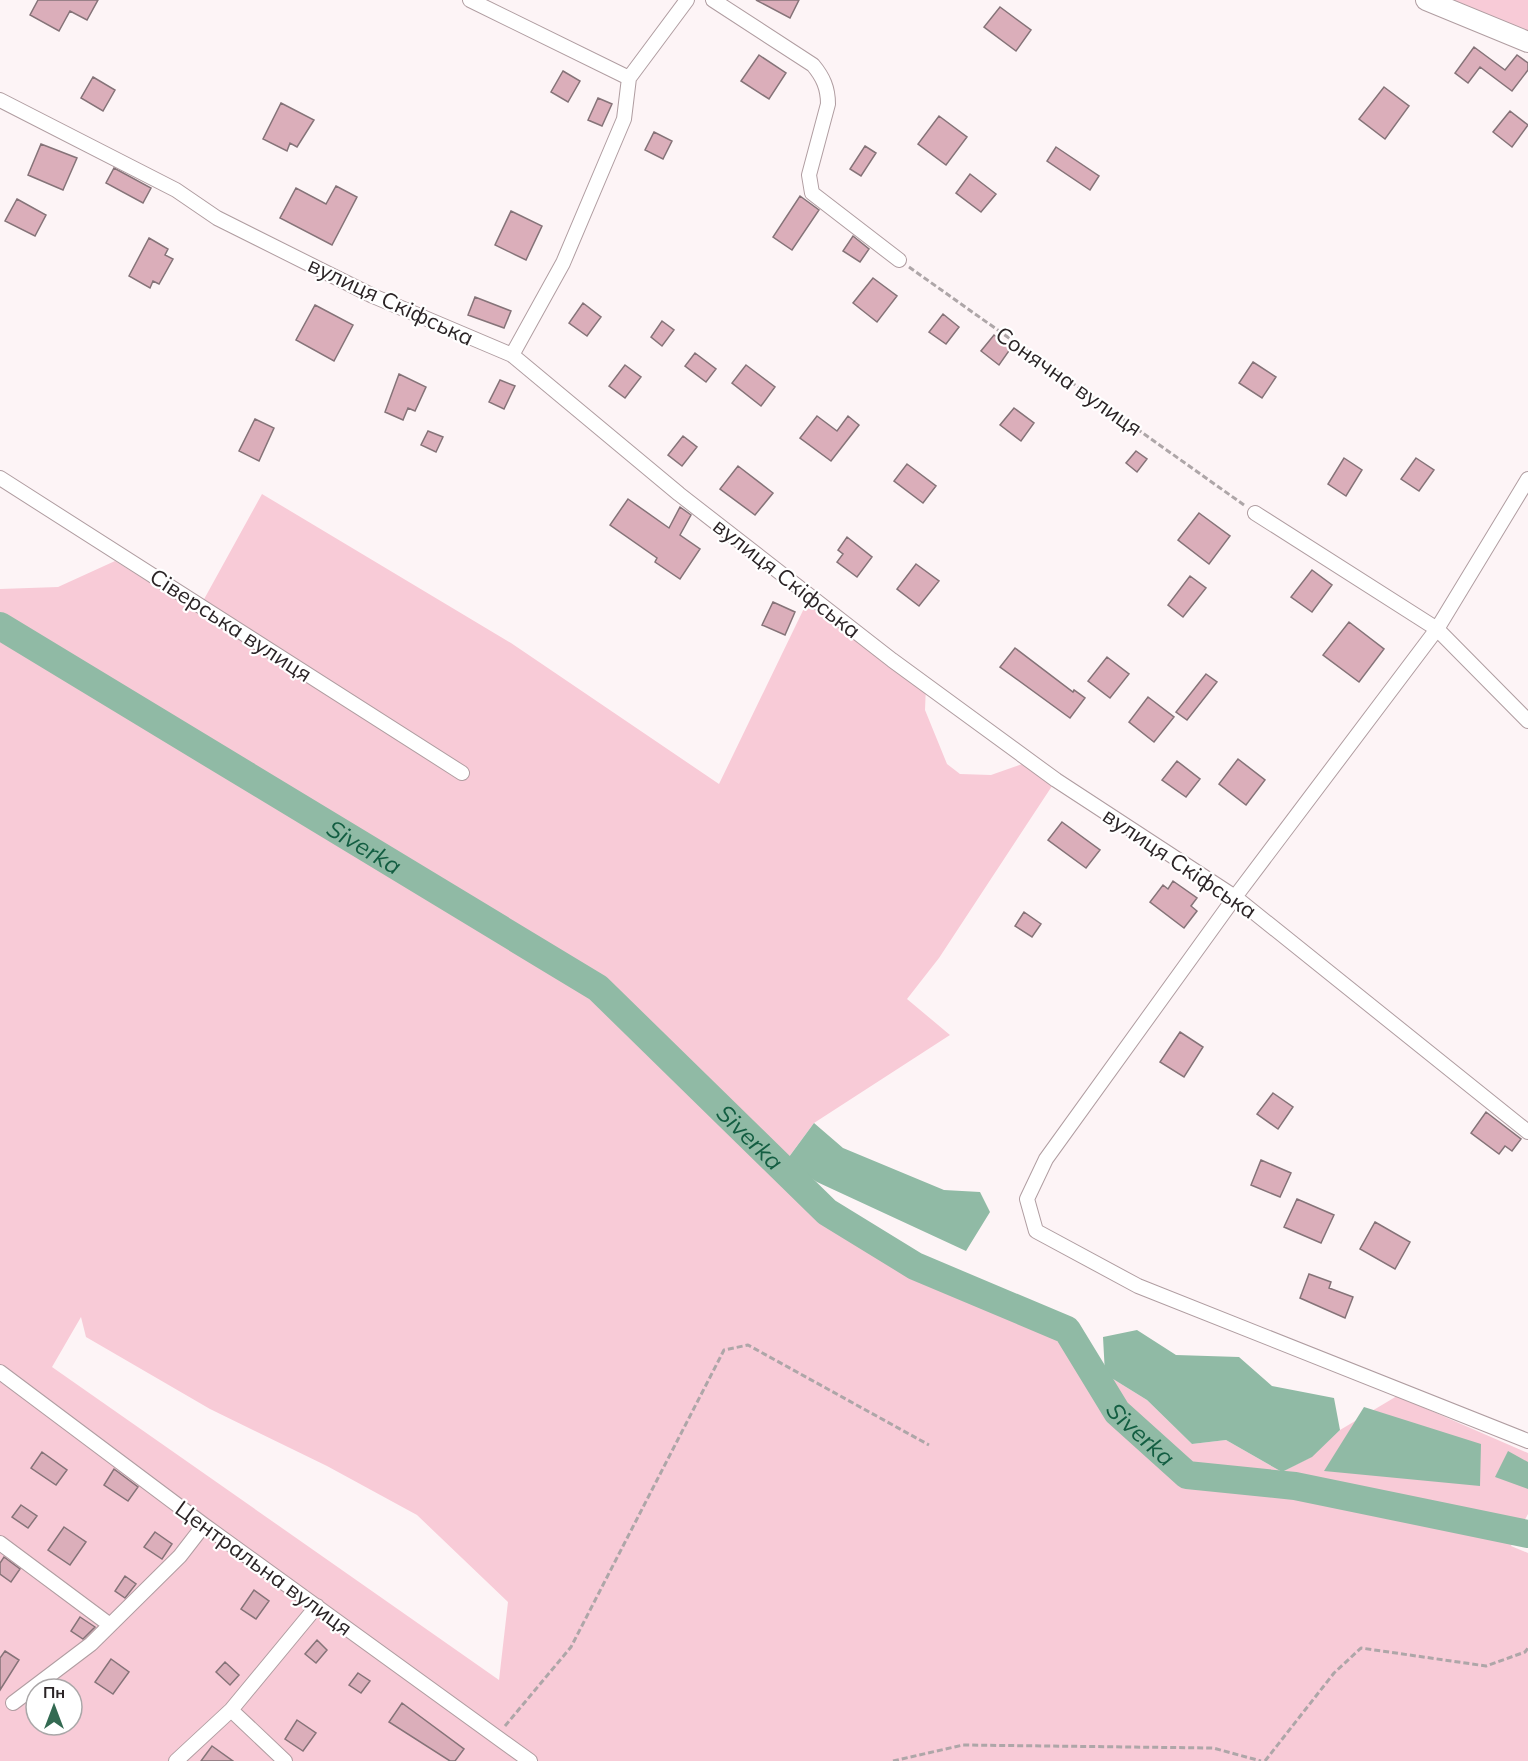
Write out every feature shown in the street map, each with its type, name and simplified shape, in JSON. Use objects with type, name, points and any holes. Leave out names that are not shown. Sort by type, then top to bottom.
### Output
[{"type":"street","points":[[470,0],[629,78]]},
{"type":"street","points":[[512,355],[563,263],[624,119],[629,78],[687,0]]},
{"type":"street","points":[[713,0],[813,65],[822,76],[828,93],[828,104],[809,175],[812,193],[899,260]]},
{"type":"street","points":[[1426,0],[1528,42]]},
{"type":"street","name":"вулиця Скіфська","points":[[0,100],[176,190],[217,218],[331,275],[512,355],[679,494],[892,660],[1056,780],[1235,897],[1528,1132]]},
{"type":"street","name":"Сіверська вулиця","points":[[0,478],[462,773]]},
{"type":"street","points":[[1528,479],[1437,629],[1235,897],[1046,1159],[1027,1198],[1036,1231],[1138,1286],[1528,1441]]},
{"type":"street","points":[[1255,513],[1437,629],[1527,717]]},
{"type":"street","name":"Центральна вулиця","points":[[0,1372],[204,1525],[530,1761]]},
{"type":"street","points":[[13,1703],[91,1644],[180,1556],[204,1525]]},
{"type":"street","points":[[0,1543],[110,1625]]},
{"type":"street","points":[[176,1761],[231,1710],[317,1606]]},
{"type":"street","points":[[231,1710],[285,1761]]},
{"type":"path","name":"Сонячна вулиця","points":[[899,260],[1255,513]]},
{"type":"path","points":[[497,1737],[571,1647],[724,1350],[748,1346],[928,1445]]},
{"type":"path","points":[[893,1761],[963,1745],[1214,1748],[1263,1761],[1334,1673],[1361,1648],[1486,1666],[1525,1652],[1528,1648]]},
{"type":"shaded area","points":[[1453,0],[1528,0],[1528,32]]},
{"type":"shaded area","points":[[262,494],[511,643],[719,784],[810,596],[926,685],[925,710],[947,764],[960,774],[991,775],[1022,764],[1056,780],[939,958],[907,999],[950,1035],[814,1123],[774,1177],[915,1266],[1067,1330],[1105,1374],[1147,1400],[1192,1444],[1226,1440],[1282,1472],[1311,1457],[1340,1430],[1397,1396],[1528,1453],[1528,1514],[1511,1546],[1528,1553],[1528,1761],[0,1761],[0,589],[58,587],[115,561],[197,612]],"holes":[[[81,1317],[86,1337],[210,1409],[327,1466],[417,1515],[508,1602],[499,1680],[52,1367]]]},
{"type":"shaded area","points":[[814,1123],[843,1148],[944,1190],[980,1192],[990,1212],[966,1251],[817,1182],[786,1161]]},
{"type":"shaded area","points":[[1137,1330],[1176,1355],[1239,1357],[1272,1386],[1334,1398],[1340,1430],[1312,1457],[1282,1472],[1226,1440],[1192,1444],[1147,1400],[1105,1374],[1103,1337]]},
{"type":"shaded area","points":[[1364,1407],[1481,1444],[1480,1486],[1324,1471]]},
{"type":"shaded area","points":[[1508,1451],[1528,1462],[1528,1489],[1495,1477]]},
{"type":"building","points":[[38,0],[98,0],[87,20],[70,11],[59,31],[30,15]]},
{"type":"building","points":[[756,0],[799,0],[790,18]]},
{"type":"building","points":[[1000,7],[1031,30],[1016,51],[984,27]]},
{"type":"building","points":[[1474,47],[1505,70],[1517,55],[1528,63],[1528,70],[1512,91],[1480,67],[1468,83],[1455,73]]},
{"type":"building","points":[[759,55],[786,73],[769,99],[741,81]]},
{"type":"building","points":[[563,71],[580,81],[568,102],[551,92]]},
{"type":"building","points":[[93,77],[115,90],[103,111],[81,98]]},
{"type":"building","points":[[1384,87],[1409,106],[1385,139],[1359,119]]},
{"type":"building","points":[[598,98],[612,104],[602,126],[588,120]]},
{"type":"building","points":[[281,103],[314,120],[297,147],[290,143],[287,151],[263,139]]},
{"type":"building","points":[[1510,111],[1528,125],[1512,147],[1493,132]]},
{"type":"building","points":[[939,116],[967,137],[946,165],[918,144]]},
{"type":"building","points":[[654,132],[672,141],[663,159],[645,150]]},
{"type":"building","points":[[41,144],[77,158],[63,190],[28,175]]},
{"type":"building","points":[[865,146],[876,153],[861,176],[850,169]]},
{"type":"building","points":[[1056,147],[1099,176],[1090,190],[1047,161]]},
{"type":"building","points":[[114,168],[151,188],[143,203],[106,183]]},
{"type":"building","points":[[970,174],[996,194],[981,212],[956,193]]},
{"type":"building","points":[[336,186],[357,197],[332,245],[280,218],[296,188],[326,204]]},
{"type":"building","points":[[800,196],[819,210],[792,250],[773,237]]},
{"type":"building","points":[[17,199],[46,215],[35,236],[5,221]]},
{"type":"building","points":[[511,211],[542,226],[526,260],[495,245]]},
{"type":"building","points":[[853,236],[869,249],[860,262],[843,251]]},
{"type":"building","points":[[149,238],[168,249],[165,255],[173,259],[159,284],[153,281],[150,288],[129,276]]},
{"type":"building","points":[[873,278],[897,296],[877,322],[853,303]]},
{"type":"building","points":[[475,297],[511,311],[504,328],[468,315]]},
{"type":"building","points":[[583,303],[601,317],[587,336],[569,323]]},
{"type":"building","points":[[315,305],[353,325],[334,361],[296,340]]},
{"type":"building","points":[[943,314],[959,327],[946,344],[929,332]]},
{"type":"building","points":[[662,321],[674,330],[662,346],[651,337]]},
{"type":"building","points":[[994,335],[1011,348],[999,365],[981,351]]},
{"type":"building","points":[[695,353],[716,369],[706,382],[685,366]]},
{"type":"building","points":[[1253,362],[1276,377],[1262,398],[1239,383]]},
{"type":"building","points":[[625,365],[641,377],[625,398],[609,386]]},
{"type":"building","points":[[746,365],[775,387],[761,406],[732,383]]},
{"type":"building","points":[[399,374],[426,387],[415,411],[408,408],[403,420],[385,412]]},
{"type":"building","points":[[500,380],[515,386],[504,409],[489,402]]},
{"type":"building","points":[[1014,408],[1034,423],[1021,441],[1000,425]]},
{"type":"building","points":[[817,416],[837,431],[848,416],[859,425],[831,461],[800,438]]},
{"type":"building","points":[[255,419],[274,428],[259,461],[239,451]]},
{"type":"building","points":[[428,431],[443,437],[436,452],[421,445]]},
{"type":"building","points":[[683,436],[697,447],[682,466],[668,455]]},
{"type":"building","points":[[1136,451],[1147,459],[1137,472],[1126,463]]},
{"type":"building","points":[[1344,458],[1362,470],[1346,496],[1328,484]]},
{"type":"building","points":[[1416,458],[1434,470],[1419,491],[1401,479]]},
{"type":"building","points":[[907,464],[936,486],[923,503],[894,481]]},
{"type":"building","points":[[738,466],[773,493],[755,515],[720,489]]},
{"type":"building","points":[[628,499],[669,528],[680,507],[691,515],[680,535],[700,549],[680,579],[655,562],[657,558],[610,525]]},
{"type":"building","points":[[1199,513],[1230,536],[1209,564],[1178,540]]},
{"type":"building","points":[[847,537],[872,557],[857,577],[837,562],[843,554],[838,550]]},
{"type":"building","points":[[916,564],[939,581],[919,606],[897,589]]},
{"type":"building","points":[[1312,570],[1332,585],[1312,612],[1291,597]]},
{"type":"building","points":[[1190,576],[1206,588],[1183,617],[1168,605]]},
{"type":"building","points":[[773,602],[795,612],[785,635],[762,625]]},
{"type":"building","points":[[1349,622],[1384,649],[1359,682],[1323,655]]},
{"type":"building","points":[[1015,648],[1073,692],[1074,690],[1085,698],[1070,718],[1000,667]]},
{"type":"building","points":[[1107,657],[1129,674],[1110,698],[1088,681]]},
{"type":"building","points":[[1206,674],[1217,682],[1187,720],[1176,712]]},
{"type":"building","points":[[1148,697],[1174,717],[1154,742],[1129,722]]},
{"type":"building","points":[[1238,759],[1265,780],[1246,805],[1219,784]]},
{"type":"building","points":[[1177,761],[1200,779],[1186,797],[1162,780]]},
{"type":"building","points":[[1062,822],[1100,850],[1086,868],[1048,840]]},
{"type":"building","points":[[1173,881],[1197,898],[1191,906],[1197,911],[1184,928],[1150,902],[1163,885],[1168,889]]},
{"type":"building","points":[[1024,912],[1041,924],[1032,937],[1015,926]]},
{"type":"building","points":[[1180,1032],[1203,1047],[1184,1077],[1160,1062]]},
{"type":"building","points":[[1273,1093],[1293,1107],[1278,1129],[1257,1114]]},
{"type":"building","points":[[1486,1112],[1521,1139],[1512,1151],[1505,1146],[1499,1154],[1471,1133]]},
{"type":"building","points":[[1261,1160],[1291,1173],[1280,1197],[1251,1185]]},
{"type":"building","points":[[1297,1199],[1334,1215],[1321,1243],[1284,1227]]},
{"type":"building","points":[[1375,1222],[1410,1242],[1395,1269],[1360,1249]]},
{"type":"building","points":[[1309,1274],[1331,1282],[1329,1288],[1353,1297],[1345,1318],[1300,1298]]},
{"type":"building","points":[[42,1452],[67,1470],[56,1485],[31,1468]]},
{"type":"building","points":[[114,1469],[138,1487],[128,1501],[104,1485]]},
{"type":"building","points":[[21,1505],[37,1516],[28,1528],[12,1517]]},
{"type":"building","points":[[64,1527],[86,1542],[70,1565],[48,1550]]},
{"type":"building","points":[[155,1532],[172,1544],[162,1559],[144,1547]]},
{"type":"building","points":[[4,1557],[20,1569],[11,1582],[0,1574],[0,1563]]},
{"type":"building","points":[[125,1576],[136,1584],[125,1598],[115,1591]]},
{"type":"building","points":[[254,1590],[269,1601],[256,1619],[241,1609]]},
{"type":"building","points":[[80,1617],[95,1627],[83,1639],[71,1631]]},
{"type":"building","points":[[317,1640],[327,1650],[316,1663],[305,1654]]},
{"type":"building","points":[[5,1651],[19,1660],[0,1690],[0,1658]]},
{"type":"building","points":[[111,1659],[129,1672],[113,1694],[95,1682]]},
{"type":"building","points":[[225,1662],[239,1675],[230,1685],[216,1672]]},
{"type":"building","points":[[358,1673],[370,1681],[361,1693],[349,1685]]},
{"type":"building","points":[[402,1703],[464,1749],[455,1761],[450,1761],[389,1722]]},
{"type":"building","points":[[297,1720],[316,1733],[303,1751],[285,1739]]},
{"type":"building","points":[[212,1746],[233,1761],[201,1761]]},
{"type":"waterway","name":"Siverka","points":[[0,626],[598,988],[827,1212],[915,1266],[1067,1330],[1117,1412],[1187,1475],[1295,1486],[1528,1534]]}]
